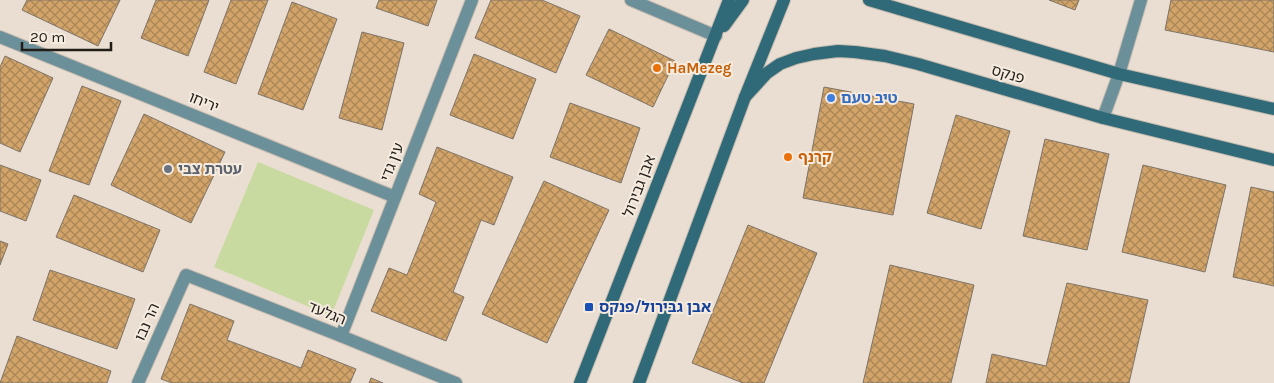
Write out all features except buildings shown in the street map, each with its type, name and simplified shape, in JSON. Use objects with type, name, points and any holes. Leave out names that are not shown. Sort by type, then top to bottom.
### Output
[{"type":"main road","name":"אבן גבירול","points":[[580,383],[729,0]]},
{"type":"main road","points":[[716,36],[744,0]]},
{"type":"main road","points":[[639,383],[745,97],[784,0]]},
{"type":"main road","name":"פנקס","points":[[869,0],[1118,74],[1274,109]]},
{"type":"main road","name":"פנקס","points":[[745,97],[767,73],[780,64],[814,54],[855,52],[885,56],[918,64],[1103,118],[1274,160]]},
{"type":"street","name":"עין גדי","points":[[341,336],[472,0]]},
{"type":"street","points":[[630,0],[716,36]]},
{"type":"street","points":[[1103,118],[1141,0]]},
{"type":"street","name":"יריחו","points":[[0,36],[396,197]]},
{"type":"street","name":"הגלעד","points":[[186,275],[456,383]]},
{"type":"street","name":"הר נבו","points":[[138,383],[186,275]]},
{"type":"green space","points":[[258,162],[374,210],[331,316],[214,267]]},
{"type":"place","name":"HaMezeg","points":[[657,68]]},
{"type":"place","name":"טיב טעם","points":[[831,98]]},
{"type":"place","name":"קרנף","points":[[788,157]]},
{"type":"place","name":"עטרת צבי","points":[[168,169]]},
{"type":"place","name":"אבן גבירול/פנקס","points":[[589,307]]}]
